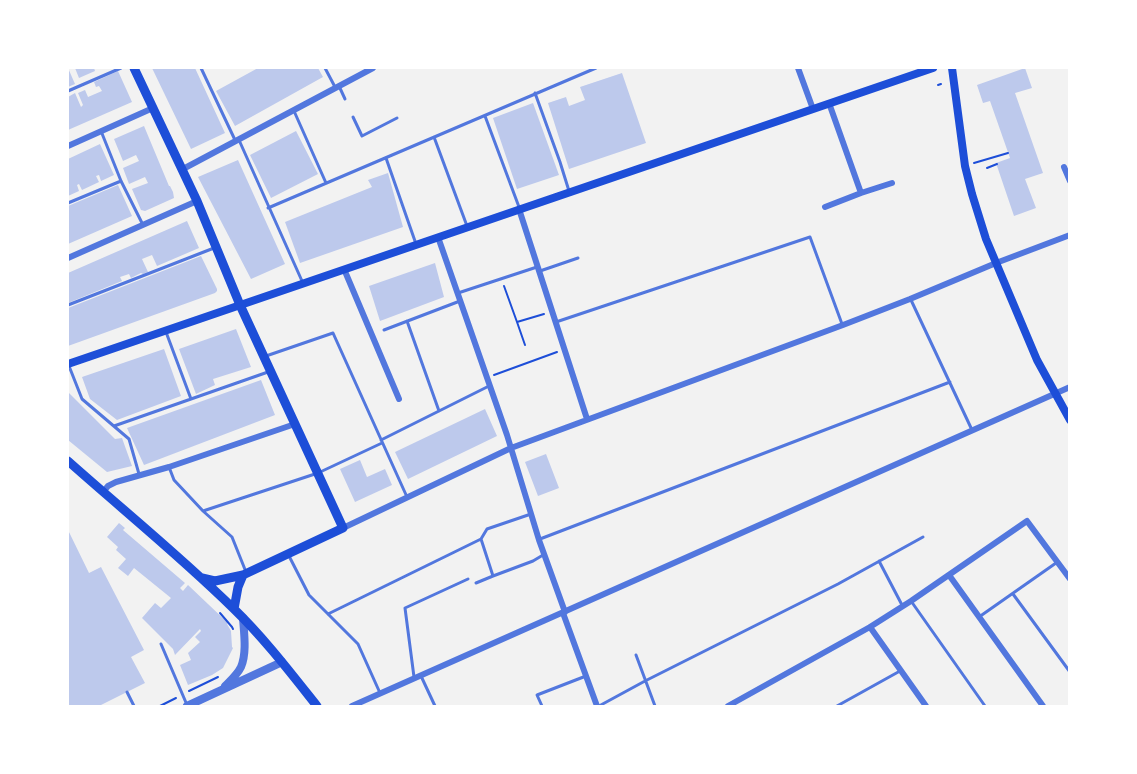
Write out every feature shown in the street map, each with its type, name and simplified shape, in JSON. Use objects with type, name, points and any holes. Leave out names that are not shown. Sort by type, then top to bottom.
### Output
[{"type":"main road","points":[[134,68],[183,169],[240,305],[343,528],[245,574],[215,581],[202,578]]},
{"type":"main road","points":[[68,364],[933,68]]},
{"type":"main road","points":[[952,68],[965,166],[986,239],[1037,360],[1070,420]]},
{"type":"main road","points":[[68,460],[234,609],[282,662],[316,706]]},
{"type":"main road","points":[[234,609],[238,587],[245,574]]},
{"type":"street","points":[[183,169],[373,68]]},
{"type":"street","points":[[798,68],[813,109]]},
{"type":"street","points":[[829,104],[861,194]]},
{"type":"street","points":[[68,146],[153,108]]},
{"type":"street","points":[[1067,166],[1070,181]]},
{"type":"street","points":[[825,207],[892,183]]},
{"type":"street","points":[[68,258],[197,201]]},
{"type":"street","points":[[519,209],[587,419]]},
{"type":"street","points":[[343,528],[511,448],[843,325],[1070,235]]},
{"type":"street","points":[[438,237],[511,448],[539,540],[598,706]]},
{"type":"street","points":[[344,269],[399,399]]},
{"type":"street","points":[[352,706],[1070,387]]},
{"type":"street","points":[[103,492],[112,484],[295,424]]},
{"type":"street","points":[[728,706],[870,627],[1027,521],[1070,579]]},
{"type":"street","points":[[949,575],[1042,706]]},
{"type":"street","points":[[222,690],[241,667],[243,618]]},
{"type":"street","points":[[870,627],[926,706]]},
{"type":"street","points":[[191,705],[282,662]]},
{"type":"lane","points":[[68,91],[121,68]]},
{"type":"lane","points":[[201,68],[238,141],[303,283]]},
{"type":"lane","points":[[325,68],[345,99]]},
{"type":"lane","points":[[268,208],[595,68]]},
{"type":"lane","points":[[535,93],[569,192]]},
{"type":"lane","points":[[294,111],[326,183]]},
{"type":"lane","points":[[485,116],[519,209]]},
{"type":"lane","points":[[353,117],[362,136],[397,118]]},
{"type":"lane","points":[[101,131],[121,181],[143,225]]},
{"type":"lane","points":[[434,137],[468,227]]},
{"type":"lane","points":[[386,158],[416,244]]},
{"type":"lane","points":[[68,203],[121,181]]},
{"type":"lane","points":[[556,322],[810,237],[843,325]]},
{"type":"lane","points":[[68,305],[216,247]]},
{"type":"lane","points":[[458,293],[578,258]]},
{"type":"lane","points":[[910,299],[972,430]]},
{"type":"lane","points":[[384,330],[460,301]]},
{"type":"lane","points":[[407,321],[439,411]]},
{"type":"lane","points":[[166,330],[190,399]]},
{"type":"lane","points":[[264,356],[333,333],[407,497]]},
{"type":"lane","points":[[68,364],[82,399],[129,439],[139,475]]},
{"type":"lane","points":[[114,426],[271,371]]},
{"type":"lane","points":[[539,540],[950,382]]},
{"type":"lane","points":[[203,511],[318,473],[489,387]]},
{"type":"lane","points":[[169,467],[174,480],[232,537],[245,574]]},
{"type":"lane","points":[[328,614],[481,538],[487,529],[531,514]]},
{"type":"lane","points":[[598,706],[838,584],[923,537]]},
{"type":"lane","points":[[481,538],[493,576]]},
{"type":"lane","points":[[288,554],[309,595],[358,644],[380,694]]},
{"type":"lane","points":[[476,583],[533,561],[544,554]]},
{"type":"lane","points":[[879,561],[903,606]]},
{"type":"lane","points":[[979,617],[1057,562]]},
{"type":"lane","points":[[435,706],[418,678],[405,608],[468,579]]},
{"type":"lane","points":[[1013,594],[1070,672]]},
{"type":"lane","points":[[911,601],[985,706]]},
{"type":"lane","points":[[161,644],[183,694],[191,705]]},
{"type":"lane","points":[[636,655],[655,706]]},
{"type":"lane","points":[[837,706],[900,670]]},
{"type":"lane","points":[[542,706],[537,695],[586,676]]},
{"type":"lane","points":[[127,692],[134,706]]},
{"type":"path","points":[[986,160],[1008,153]]},
{"type":"path","points":[[987,168],[997,164]]},
{"type":"path","points":[[501,279],[525,345]]},
{"type":"path","points":[[517,322],[552,311]]},
{"type":"path","points":[[486,378],[564,349]]},
{"type":"path","points":[[219,611],[232,627],[234,634]]},
{"type":"path","points":[[160,706],[220,675]]},
{"type":"building","points":[[68,68],[75,84],[68,87]]},
{"type":"building","points":[[75,68],[94,68],[95,71],[79,78]]},
{"type":"building","points":[[152,68],[195,68],[225,133],[191,149]]},
{"type":"building","points":[[258,68],[318,68],[323,77],[235,126],[216,91]]},
{"type":"building","points":[[1025,68],[1032,88],[1015,93],[1043,173],[1025,179],[1036,208],[1014,216],[996,163],[1010,158],[990,101],[983,103],[977,85]]},
{"type":"building","points":[[118,71],[132,102],[68,130],[68,97],[75,93],[81,107],[83,105],[78,93],[85,90],[88,97],[102,91],[99,86],[96,87],[94,82]]},
{"type":"building","points":[[622,73],[646,143],[569,169],[548,103],[566,97],[569,106],[585,100],[580,87]]},
{"type":"building","points":[[533,103],[559,175],[517,189],[493,118]]},
{"type":"building","points":[[144,126],[174,198],[145,211],[141,210],[132,189],[148,183],[145,177],[129,184],[123,168],[139,161],[136,155],[123,161],[114,139]]},
{"type":"building","points":[[296,131],[318,174],[271,198],[250,155]]},
{"type":"building","points":[[100,144],[114,175],[101,181],[99,175],[96,176],[99,182],[82,190],[79,184],[77,185],[79,191],[68,196],[68,159]]},
{"type":"building","points":[[238,160],[285,264],[251,279],[198,177]]},
{"type":"building","points":[[388,173],[403,227],[300,263],[285,222],[372,187],[368,180]]},
{"type":"building","points":[[118,185],[132,216],[68,244],[68,206]]},
{"type":"building","points":[[187,221],[199,248],[157,266],[152,255],[142,259],[148,272],[131,278],[129,274],[120,277],[122,281],[68,303],[68,273]]},
{"type":"building","points":[[201,256],[217,289],[215,293],[68,346],[68,308]]},
{"type":"building","points":[[435,263],[444,297],[380,321],[369,286]]},
{"type":"building","points":[[236,329],[251,367],[213,379],[215,385],[196,394],[179,349]]},
{"type":"building","points":[[164,349],[181,396],[117,420],[90,399],[82,377]]},
{"type":"building","points":[[261,380],[275,415],[144,465],[127,428]]},
{"type":"building","points":[[68,392],[115,439],[122,438],[132,466],[107,472],[68,440]]},
{"type":"building","points":[[485,409],[497,436],[408,479],[395,452]]},
{"type":"building","points":[[546,454],[559,488],[538,496],[525,462]]},
{"type":"building","points":[[360,460],[367,477],[385,469],[392,485],[355,502],[340,469]]},
{"type":"building","points":[[119,523],[125,528],[123,530],[185,583],[180,588],[183,591],[188,585],[228,623],[233,648],[223,668],[188,685],[180,665],[191,660],[188,653],[200,642],[195,637],[201,631],[200,629],[175,655],[173,649],[142,618],[155,603],[161,608],[171,598],[134,568],[128,576],[118,568],[126,559],[107,537]]},
{"type":"building","points":[[68,530],[89,573],[101,567],[144,650],[131,657],[145,683],[99,706],[68,706]]}]
